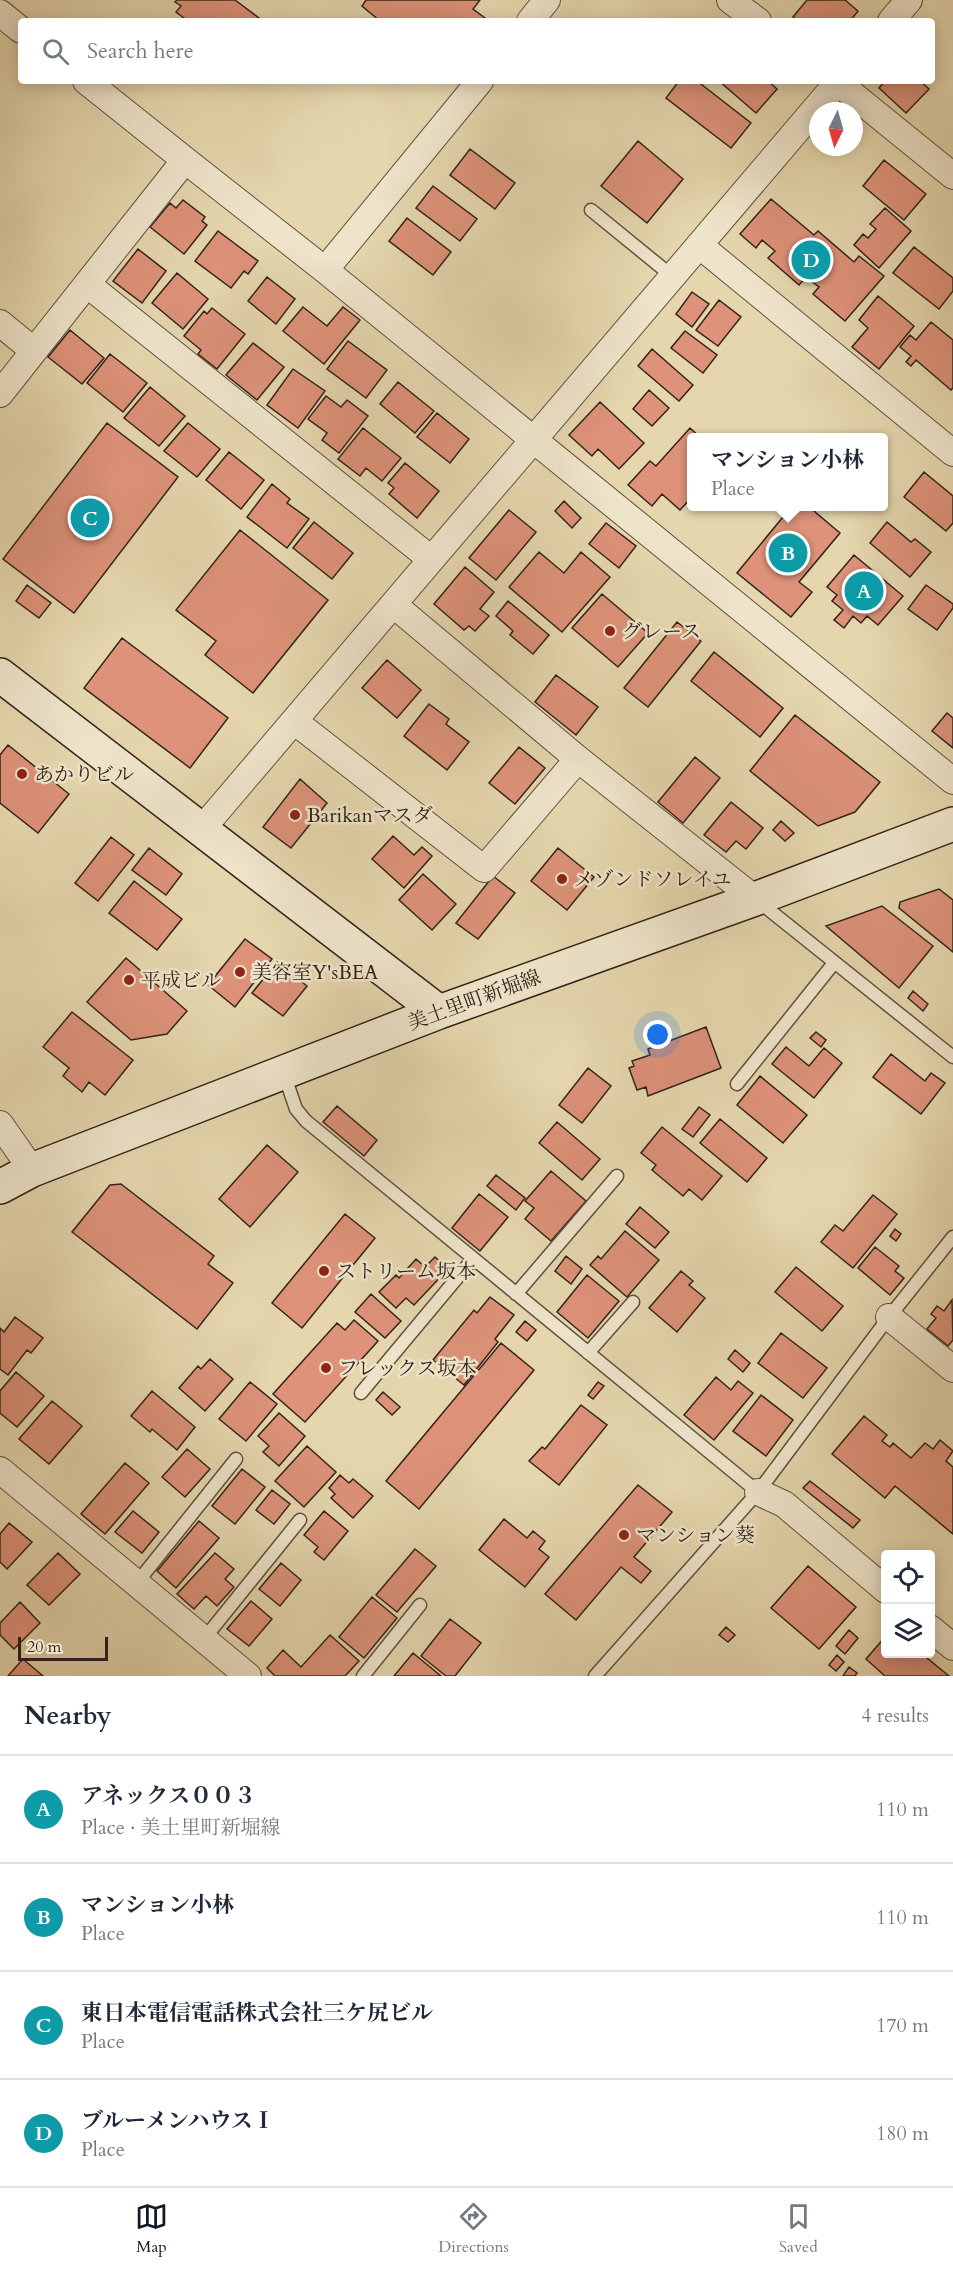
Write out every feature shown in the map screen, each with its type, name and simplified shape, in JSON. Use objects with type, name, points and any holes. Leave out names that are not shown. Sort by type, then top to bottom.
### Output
[{"type":"main road","points":[[0,675],[438,1012]]},
{"type":"main road","name":"美土里町新堀線","points":[[0,1187],[32,1170],[284,1074],[438,1012],[754,899],[953,824]]},
{"type":"street","points":[[532,18],[547,0]]},
{"type":"street","points":[[730,0],[754,18]]},
{"type":"street","points":[[894,18],[909,0]]},
{"type":"street","points":[[0,13],[18,28]]},
{"type":"street","points":[[90,84],[325,270],[953,781]]},
{"type":"street","points":[[325,270],[478,84]]},
{"type":"street","points":[[201,830],[836,84]]},
{"type":"street","points":[[840,84],[953,176]]},
{"type":"street","points":[[0,394],[185,160]]},
{"type":"street","points":[[699,245],[953,453]]},
{"type":"street","points":[[88,285],[431,559]]},
{"type":"street","points":[[0,324],[34,351]]},
{"type":"street","points":[[394,605],[578,759],[754,899]]},
{"type":"street","points":[[294,721],[484,869],[578,759]]},
{"type":"street","points":[[0,1124],[32,1170]]},
{"type":"street","points":[[889,1317],[953,1369]]},
{"type":"street","points":[[0,1470],[248,1676]]},
{"type":"street","points":[[758,1492],[784,1504],[881,1587]]},
{"type":"street","points":[[935,1632],[953,1647]]},
{"type":"lane","points":[[591,210],[672,276]]},
{"type":"lane","points":[[754,899],[953,1057]]},
{"type":"lane","points":[[737,1084],[834,963]]},
{"type":"lane","points":[[284,1074],[296,1108],[306,1121],[758,1492]]},
{"type":"lane","points":[[516,1294],[617,1176]]},
{"type":"lane","points":[[595,1676],[758,1492],[889,1317],[953,1237]]},
{"type":"lane","points":[[361,1393],[473,1258]]},
{"type":"lane","points":[[588,1353],[633,1302]]},
{"type":"lane","points":[[136,1584],[236,1459]]},
{"type":"lane","points":[[204,1640],[300,1520]]},
{"type":"lane","points":[[363,1676],[420,1605]]},
{"type":"building","points":[[177,0],[235,0],[259,18],[184,18],[176,12],[181,6],[175,2]]},
{"type":"building","points":[[366,0],[480,0],[473,9],[485,18],[376,18],[362,6]]},
{"type":"building","points":[[807,0],[845,0],[858,11],[852,18],[793,17]]},
{"type":"building","points":[[677,84],[701,84],[751,123],[731,148],[666,98]]},
{"type":"building","points":[[722,84],[771,84],[777,89],[756,113]]},
{"type":"building","points":[[882,84],[923,84],[929,89],[906,113],[879,88]]},
{"type":"building","points":[[638,141],[683,179],[647,223],[601,186]]},
{"type":"building","points":[[470,149],[515,183],[495,209],[450,175]]},
{"type":"building","points":[[884,160],[926,194],[904,220],[863,186]]},
{"type":"building","points":[[433,186],[477,219],[460,241],[416,208]]},
{"type":"building","points":[[771,199],[814,235],[818,231],[854,262],[859,256],[884,276],[845,321],[813,294],[819,287],[806,277],[799,285],[768,258],[775,251],[762,240],[756,248],[740,234]]},
{"type":"building","points":[[183,200],[205,217],[202,221],[207,225],[184,254],[150,227],[170,203],[176,208]]},
{"type":"building","points":[[885,208],[911,231],[879,268],[854,245],[863,234],[868,238],[876,229],[870,224]]},
{"type":"building","points":[[407,218],[451,252],[433,275],[389,241]]},
{"type":"building","points":[[218,231],[258,261],[248,274],[244,271],[231,288],[195,261]]},
{"type":"building","points":[[914,247],[953,278],[953,291],[939,309],[893,273]]},
{"type":"building","points":[[138,249],[166,271],[142,303],[113,281]]},
{"type":"building","points":[[177,273],[208,299],[183,329],[152,303]]},
{"type":"building","points":[[267,277],[295,299],[276,324],[248,301]]},
{"type":"building","points":[[692,292],[709,304],[692,327],[676,314]]},
{"type":"building","points":[[878,296],[914,326],[879,369],[852,347],[868,328],[859,320]]},
{"type":"building","points":[[719,300],[741,317],[718,346],[696,330]]},
{"type":"building","points":[[303,307],[327,326],[343,307],[360,320],[324,364],[283,331]]},
{"type":"building","points":[[212,308],[245,334],[217,369],[198,354],[201,350],[184,336],[204,311],[207,314]]},
{"type":"building","points":[[931,322],[953,340],[953,388],[951,390],[916,360],[911,366],[906,362],[911,356],[900,347],[910,335],[916,340]]},
{"type":"building","points":[[70,330],[104,358],[82,384],[48,357]]},
{"type":"building","points":[[685,331],[717,355],[703,373],[671,348]]},
{"type":"building","points":[[348,341],[387,370],[366,398],[327,369]]},
{"type":"building","points":[[253,343],[284,367],[257,400],[226,375]]},
{"type":"building","points":[[652,349],[693,385],[679,401],[638,366]]},
{"type":"building","points":[[110,354],[147,383],[123,412],[87,383]]},
{"type":"building","points":[[293,369],[325,391],[298,428],[267,405]]},
{"type":"building","points":[[398,382],[434,411],[415,433],[380,404]]},
{"type":"building","points":[[150,387],[185,416],[159,446],[124,418]]},
{"type":"building","points":[[649,390],[669,408],[652,426],[633,409]]},
{"type":"building","points":[[326,396],[341,407],[347,400],[368,416],[339,453],[322,440],[327,433],[308,419]]},
{"type":"building","points":[[600,402],[644,443],[619,469],[598,449],[592,456],[569,435]]},
{"type":"building","points":[[437,413],[469,439],[450,463],[417,437]]},
{"type":"building","points":[[107,423],[178,477],[74,613],[3,559]]},
{"type":"building","points":[[188,423],[220,449],[197,477],[164,451]]},
{"type":"building","points":[[363,428],[401,458],[382,481],[366,468],[360,476],[338,459]]},
{"type":"building","points":[[690,428],[696,433],[687,433],[687,502],[680,510],[662,494],[652,506],[628,485],[650,461],[656,466]]},
{"type":"building","points":[[229,452],[264,480],[241,509],[206,480]]},
{"type":"building","points":[[405,463],[439,491],[417,518],[389,494],[394,488],[388,483]]},
{"type":"building","points":[[924,472],[953,496],[953,523],[946,531],[904,497]]},
{"type":"building","points":[[272,484],[290,499],[287,503],[309,519],[287,548],[247,517]]},
{"type":"building","points":[[564,501],[581,518],[572,528],[555,511]]},
{"type":"building","points":[[509,510],[536,532],[496,580],[469,558]]},
{"type":"building","points":[[788,511],[814,511],[840,533],[799,582],[812,592],[791,617],[737,573]]},
{"type":"building","points":[[314,522],[353,553],[332,579],[293,548]]},
{"type":"building","points":[[887,522],[911,542],[915,539],[931,552],[910,577],[870,543]]},
{"type":"building","points":[[606,523],[636,546],[619,568],[589,544]]},
{"type":"building","points":[[240,530],[328,600],[253,693],[205,655],[216,641],[176,610]]},
{"type":"building","points":[[539,552],[564,573],[581,552],[610,577],[562,632],[509,587]]},
{"type":"building","points":[[854,555],[903,596],[878,625],[867,616],[861,623],[853,616],[844,628],[834,620],[843,610],[832,601],[837,595],[827,587]]},
{"type":"building","points":[[465,567],[494,592],[480,609],[489,616],[475,631],[469,626],[464,630],[434,604]]},
{"type":"building","points":[[27,585],[51,603],[39,618],[16,601]]},
{"type":"building","points":[[926,585],[953,604],[953,608],[937,630],[908,609]]},
{"type":"building","name":"グレース","points":[[602,594],[648,633],[618,667],[572,628]]},
{"type":"building","points":[[508,601],[549,635],[533,654],[510,635],[513,631],[496,616]]},
{"type":"building","points":[[677,622],[701,641],[648,707],[624,688]]},
{"type":"building","points":[[122,638],[228,718],[190,768],[84,688]]},
{"type":"building","points":[[714,652],[783,708],[760,737],[691,681]]},
{"type":"building","points":[[387,660],[421,690],[397,718],[362,688]]},
{"type":"building","points":[[556,675],[598,707],[576,735],[535,702]]},
{"type":"building","points":[[429,704],[449,719],[446,724],[469,742],[447,770],[404,736]]},
{"type":"building","points":[[947,713],[953,718],[953,748],[932,731]]},
{"type":"building","points":[[795,715],[880,782],[855,812],[818,826],[750,771]]},
{"type":"building","name":"あかりビル","points":[[8,745],[69,794],[38,833],[0,803],[0,755]]},
{"type":"building","points":[[519,747],[545,768],[515,804],[489,783]]},
{"type":"building","points":[[695,757],[720,778],[683,823],[658,802]]},
{"type":"building","name":"Barikanマスダ","points":[[300,779],[327,803],[291,848],[263,827]]},
{"type":"building","points":[[731,802],[763,828],[746,849],[736,841],[726,852],[704,835]]},
{"type":"building","points":[[781,821],[794,833],[785,841],[773,830]]},
{"type":"building","points":[[393,836],[414,855],[422,847],[432,856],[404,888],[372,859]]},
{"type":"building","points":[[111,837],[134,855],[98,901],[75,883]]},
{"type":"building","points":[[149,848],[182,874],[166,895],[132,870]]},
{"type":"building","name":"メゾンドソレイユ","points":[[558,848],[594,877],[567,910],[531,881]]},
{"type":"building","points":[[423,874],[456,904],[432,930],[399,900]]},
{"type":"building","points":[[493,876],[515,893],[478,939],[456,923]]},
{"type":"building","points":[[134,881],[182,919],[157,950],[109,913]]},
{"type":"building","points":[[939,889],[953,900],[953,952],[899,908],[900,902]]},
{"type":"building","points":[[882,906],[933,946],[899,988],[826,926]]},
{"type":"building","name":"美容室Y'sBEA","points":[[245,939],[272,959],[235,1007],[208,985]]},
{"type":"building","name":"平成ビル","points":[[126,958],[187,1011],[167,1034],[131,1040],[87,1002]]},
{"type":"building","points":[[277,962],[307,986],[283,1016],[252,993]]},
{"type":"building","points":[[913,991],[928,1004],[923,1011],[908,998]]},
{"type":"building","points":[[72,1012],[133,1060],[105,1095],[89,1082],[82,1092],[63,1076],[69,1068],[43,1047]]},
{"type":"building","points":[[706,1027],[721,1068],[648,1096],[646,1087],[637,1090],[629,1068],[634,1066],[632,1061],[650,1055],[648,1049]]},
{"type":"building","points":[[816,1032],[826,1040],[821,1047],[810,1038]]},
{"type":"building","points":[[786,1047],[809,1066],[824,1048],[842,1063],[814,1098],[772,1064]]},
{"type":"building","points":[[891,1054],[925,1081],[931,1073],[945,1083],[921,1114],[873,1077]]},
{"type":"building","points":[[588,1068],[611,1086],[582,1123],[559,1105]]},
{"type":"building","points":[[760,1076],[807,1115],[783,1143],[737,1105]]},
{"type":"building","points":[[337,1106],[377,1140],[364,1156],[323,1122]]},
{"type":"building","points":[[699,1107],[710,1115],[693,1137],[682,1129]]},
{"type":"building","points":[[720,1119],[767,1158],[747,1182],[700,1143]]},
{"type":"building","points":[[557,1122],[600,1159],[582,1180],[539,1143]]},
{"type":"building","points":[[662,1127],[722,1176],[702,1200],[689,1189],[683,1196],[652,1170],[656,1165],[641,1153]]},
{"type":"building","points":[[267,1145],[298,1172],[250,1227],[219,1199]]},
{"type":"building","points":[[551,1171],[586,1201],[551,1241],[525,1219],[534,1208],[525,1201]]},
{"type":"building","points":[[496,1175],[525,1198],[516,1210],[487,1186]]},
{"type":"building","points":[[121,1184],[214,1256],[208,1264],[233,1283],[197,1329],[72,1232],[110,1185]]},
{"type":"building","points":[[479,1194],[508,1217],[480,1251],[452,1228]]},
{"type":"building","points":[[873,1195],[897,1214],[853,1268],[821,1242],[835,1225],[843,1231]]},
{"type":"building","points":[[640,1207],[669,1232],[655,1248],[626,1224]]},
{"type":"building","name":"ストリーム坂本","points":[[345,1214],[375,1238],[302,1328],[272,1303]]},
{"type":"building","points":[[895,1229],[901,1234],[896,1241],[890,1236]]},
{"type":"building","points":[[625,1231],[659,1260],[627,1297],[590,1265],[598,1256],[601,1259]]},
{"type":"building","points":[[875,1247],[899,1266],[895,1271],[904,1278],[890,1295],[858,1268]]},
{"type":"building","points":[[566,1256],[582,1269],[571,1284],[555,1271]]},
{"type":"building","points":[[435,1257],[448,1269],[414,1305],[406,1298],[396,1308],[379,1292],[396,1275],[399,1278],[416,1259],[425,1267]]},
{"type":"building","points":[[796,1267],[843,1306],[822,1331],[775,1292]]},
{"type":"building","points":[[681,1271],[693,1281],[689,1285],[705,1298],[677,1332],[649,1308]]},
{"type":"building","points":[[587,1275],[619,1301],[588,1338],[557,1312]]},
{"type":"building","points":[[371,1294],[401,1321],[385,1338],[355,1312]]},
{"type":"building","points":[[490,1297],[514,1315],[495,1339],[498,1342],[464,1385],[433,1360],[474,1310],[477,1313]]},
{"type":"building","points":[[952,1300],[953,1340],[948,1346],[927,1329],[936,1318],[931,1314],[937,1306],[944,1311]]},
{"type":"building","points":[[15,1317],[43,1338],[31,1353],[27,1350],[8,1375],[0,1369],[0,1328],[4,1332]]},
{"type":"building","name":"フレックス坂本","points":[[354,1320],[378,1341],[305,1422],[273,1394],[337,1323],[345,1330]]},
{"type":"building","points":[[525,1321],[536,1330],[527,1341],[516,1332]]},
{"type":"building","points":[[781,1333],[827,1368],[803,1398],[758,1363]]},
{"type":"building","points":[[501,1343],[534,1370],[419,1509],[386,1481]]},
{"type":"building","points":[[735,1350],[750,1363],[743,1372],[728,1359]]},
{"type":"building","points":[[210,1359],[233,1379],[205,1411],[179,1388],[198,1366],[201,1369]]},
{"type":"building","points":[[16,1372],[44,1396],[17,1427],[0,1413],[0,1391]]},
{"type":"building","points":[[716,1377],[731,1390],[738,1381],[753,1393],[714,1440],[684,1415]]},
{"type":"building","points":[[250,1382],[277,1404],[246,1441],[219,1419]]},
{"type":"building","points":[[598,1382],[604,1386],[593,1399],[588,1395]]},
{"type":"building","points":[[152,1391],[195,1427],[177,1450],[152,1429],[150,1432],[131,1416]]},
{"type":"building","points":[[383,1392],[400,1407],[392,1415],[376,1400]]},
{"type":"building","points":[[761,1395],[793,1420],[766,1456],[733,1431]]},
{"type":"building","points":[[52,1401],[82,1426],[49,1464],[19,1439]]},
{"type":"building","points":[[581,1405],[607,1425],[559,1485],[529,1461],[542,1447],[545,1449]]},
{"type":"building","points":[[279,1413],[305,1436],[279,1466],[263,1452],[269,1446],[258,1436]]},
{"type":"building","points":[[864,1416],[887,1435],[882,1441],[890,1447],[893,1443],[911,1458],[925,1443],[933,1449],[940,1440],[953,1451],[946,1461],[953,1467],[953,1534],[895,1486],[885,1498],[832,1454]]},
{"type":"building","points":[[307,1446],[336,1472],[304,1507],[275,1481]]},
{"type":"building","points":[[187,1449],[210,1469],[185,1497],[162,1477]]},
{"type":"building","points":[[125,1463],[149,1483],[105,1534],[81,1514]]},
{"type":"building","points":[[242,1469],[265,1487],[235,1524],[212,1506]]},
{"type":"building","points":[[340,1475],[349,1483],[353,1479],[373,1496],[353,1518],[331,1498],[335,1494],[329,1488]]},
{"type":"building","points":[[810,1481],[860,1520],[853,1528],[803,1488]]},
{"type":"building","name":"マンション葵","points":[[638,1485],[672,1512],[634,1557],[651,1571],[641,1583],[621,1567],[576,1620],[545,1594]]},
{"type":"building","points":[[272,1490],[290,1504],[274,1524],[256,1510]]},
{"type":"building","points":[[133,1511],[159,1532],[142,1553],[115,1532]]},
{"type":"building","points":[[324,1511],[348,1531],[324,1560],[314,1552],[318,1547],[304,1535]]},
{"type":"building","points":[[504,1519],[527,1538],[533,1531],[545,1541],[539,1549],[549,1557],[525,1587],[479,1550]]},
{"type":"building","points":[[199,1521],[219,1538],[176,1588],[157,1571]]},
{"type":"building","points":[[9,1523],[32,1542],[7,1569],[0,1562],[0,1534]]},
{"type":"building","points":[[415,1549],[436,1566],[397,1612],[376,1595]]},
{"type":"building","points":[[58,1553],[80,1574],[49,1605],[27,1585]]},
{"type":"building","points":[[215,1553],[234,1569],[225,1579],[234,1587],[217,1606],[206,1596],[194,1609],[177,1594]]},
{"type":"building","points":[[281,1563],[301,1580],[280,1606],[259,1589]]},
{"type":"building","points":[[808,1566],[856,1607],[819,1649],[771,1608]]},
{"type":"building","points":[[372,1597],[397,1618],[364,1658],[339,1637]]},
{"type":"building","points":[[251,1601],[272,1619],[249,1646],[227,1629]]},
{"type":"building","points":[[20,1602],[40,1623],[14,1649],[0,1635],[0,1623]]},
{"type":"building","points":[[450,1619],[481,1643],[455,1676],[446,1676],[421,1656]]},
{"type":"building","points":[[726,1627],[735,1635],[728,1642],[719,1635]]},
{"type":"building","points":[[849,1630],[858,1638],[845,1654],[836,1646]]},
{"type":"building","points":[[330,1635],[359,1661],[345,1676],[275,1676],[267,1668],[283,1650],[301,1667]]},
{"type":"building","points":[[881,1642],[881,1658],[927,1658],[949,1676],[885,1676],[866,1659]]},
{"type":"building","points":[[413,1653],[441,1676],[394,1676]]},
{"type":"building","points":[[837,1655],[844,1662],[836,1671],[829,1665]]},
{"type":"building","points":[[23,1659],[43,1676],[8,1676]]},
{"type":"building","points":[[849,1667],[857,1673],[855,1676],[843,1676]]},
{"type":"place","name":"ブルーメンハウスＩ","points":[[811,260]]},
{"type":"place","name":"東日本電信電話株式会社三ケ尻ビル","points":[[90,518]]},
{"type":"place","name":"マンション小林","points":[[788,553]]},
{"type":"place","name":"アネックス００３","points":[[864,591]]},
{"type":"place","name":"グレース","points":[[610,631]]},
{"type":"place","name":"あかりビル","points":[[22,774]]},
{"type":"place","name":"Barikanマスダ","points":[[295,815]]},
{"type":"place","name":"メゾンドソレイユ","points":[[562,879]]},
{"type":"place","name":"美容室Y'sBEA","points":[[240,972]]},
{"type":"place","name":"平成ビル","points":[[129,980]]},
{"type":"place","name":"ストリーム坂本","points":[[324,1271]]},
{"type":"place","name":"フレックス坂本","points":[[326,1368]]},
{"type":"place","name":"マンション葵","points":[[624,1535]]}]
